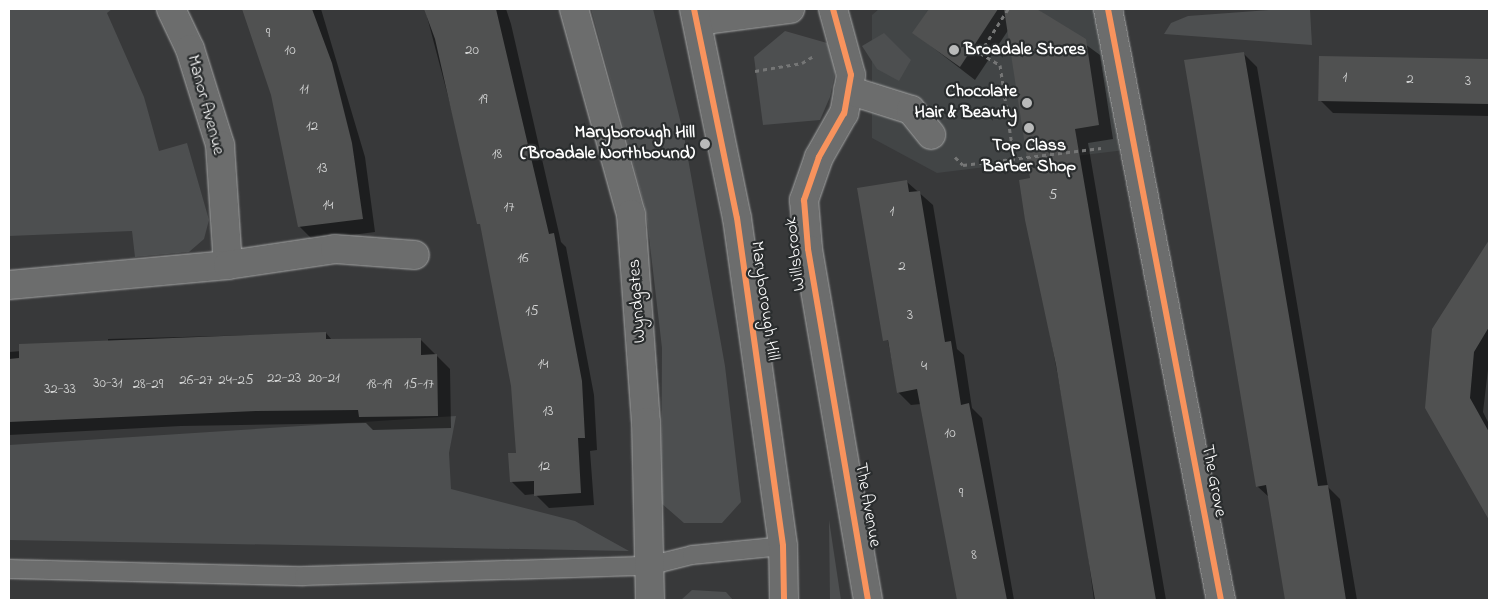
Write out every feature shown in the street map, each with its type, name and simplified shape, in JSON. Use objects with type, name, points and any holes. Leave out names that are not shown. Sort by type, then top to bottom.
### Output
[{"type":"street","name":"Manor Avenue","points":[[171,9],[190,49],[220,145],[228,265]]},
{"type":"street","name":"Wyndgates","points":[[574,9],[631,214],[646,422],[650,600]]},
{"type":"street","points":[[696,15],[790,9]]},
{"type":"street","points":[[1108,9],[1133,144]]},
{"type":"street","name":"Maryborough Hill","points":[[696,15],[737,218],[783,546],[784,600]]},
{"type":"street","name":"Willsbrook","points":[[836,20],[851,74],[844,113],[819,157],[804,200],[808,249],[836,415]]},
{"type":"street","points":[[848,90],[911,110],[930,134]]},
{"type":"street","name":"The Grove","points":[[1133,144],[1221,600]]},
{"type":"street","points":[[9,285],[228,265],[335,249],[416,255]]},
{"type":"street","name":"The Avenue","points":[[836,415],[868,600]]},
{"type":"lane","points":[[9,569],[304,576],[648,566],[692,555],[783,546]]},
{"type":"path","points":[[1008,9],[980,53],[1000,65],[1014,159]]},
{"type":"path","points":[[755,71],[802,63],[836,20]]},
{"type":"path","points":[[930,134],[963,165],[1133,144]]},
{"type":"shaded area","points":[[9,9],[112,9],[107,13],[144,97],[159,151],[187,143],[209,220],[204,239],[189,252],[135,257],[132,231],[9,236]]},
{"type":"shaded area","points":[[591,9],[653,9],[684,136],[725,366],[741,502],[722,523],[684,523],[661,503],[662,348],[646,211]]},
{"type":"shaded area","points":[[879,9],[1099,9],[1125,150],[937,173],[872,138],[872,15]]},
{"type":"shaded area","points":[[1269,10],[1310,10],[1312,45],[1164,34],[1171,23],[1188,16]]},
{"type":"shaded area","points":[[785,31],[827,43],[838,59],[830,97],[820,120],[763,125],[754,57]]},
{"type":"shaded area","points":[[884,33],[911,60],[899,81],[877,69],[862,46]]},
{"type":"shaded area","points":[[456,416],[449,453],[451,489],[575,521],[629,551],[9,540],[9,445]]},
{"type":"shaded area","points":[[829,520],[841,600],[830,600]]},
{"type":"shaded area","points":[[692,590],[726,592],[733,600],[681,600]]},
{"type":"building","points":[[242,9],[312,9],[332,63],[352,143],[363,219],[298,227],[271,95]]},
{"type":"building","points":[[424,9],[496,9],[549,234],[554,233],[582,381],[585,438],[578,438],[581,493],[534,496],[534,481],[510,482],[508,453],[516,453],[511,386],[480,224],[477,224],[435,39]]},
{"type":"building","name":"Broadale Stores","points":[[929,9],[998,9],[960,67],[912,33]]},
{"type":"building","points":[[1004,9],[1037,9],[1086,39],[1099,125],[1075,129],[1156,600],[1095,600],[1056,365],[1025,220],[1019,180],[1030,178]]},
{"type":"building","points":[[1244,52],[1318,486],[1328,485],[1346,600],[1285,600],[1266,485],[1256,487],[1184,60]]},
{"type":"building","points":[[1319,56],[1489,59],[1488,104],[1318,101]]},
{"type":"building","points":[[907,180],[909,192],[920,191],[945,342],[951,341],[961,405],[969,403],[1007,600],[957,600],[917,389],[897,393],[888,340],[883,341],[857,188]]},
{"type":"building","points":[[1489,240],[1489,327],[1474,352],[1470,398],[1489,432],[1489,520],[1425,408],[1432,329]]},
{"type":"building","points":[[326,332],[326,339],[421,338],[421,355],[437,354],[438,416],[359,417],[358,410],[256,411],[9,422],[9,359],[19,358],[19,344]]},
{"type":"cycle path","points":[[694,9],[737,218],[783,546],[784,600]]},
{"type":"cycle path","points":[[833,9],[851,75],[844,113],[819,157],[804,200],[808,249],[868,600]]},
{"type":"cycle path","points":[[1108,9],[1221,600]]},
{"type":"place","name":"Broadale Stores","points":[[954,50]]},
{"type":"place","name":"Chocolate Hair & Beauty","points":[[1027,103]]},
{"type":"place","name":"Top Class Barber Shop","points":[[1029,128]]},
{"type":"place","name":"Maryborough Hill (Broadale Northbound)","points":[[705,144]]}]
